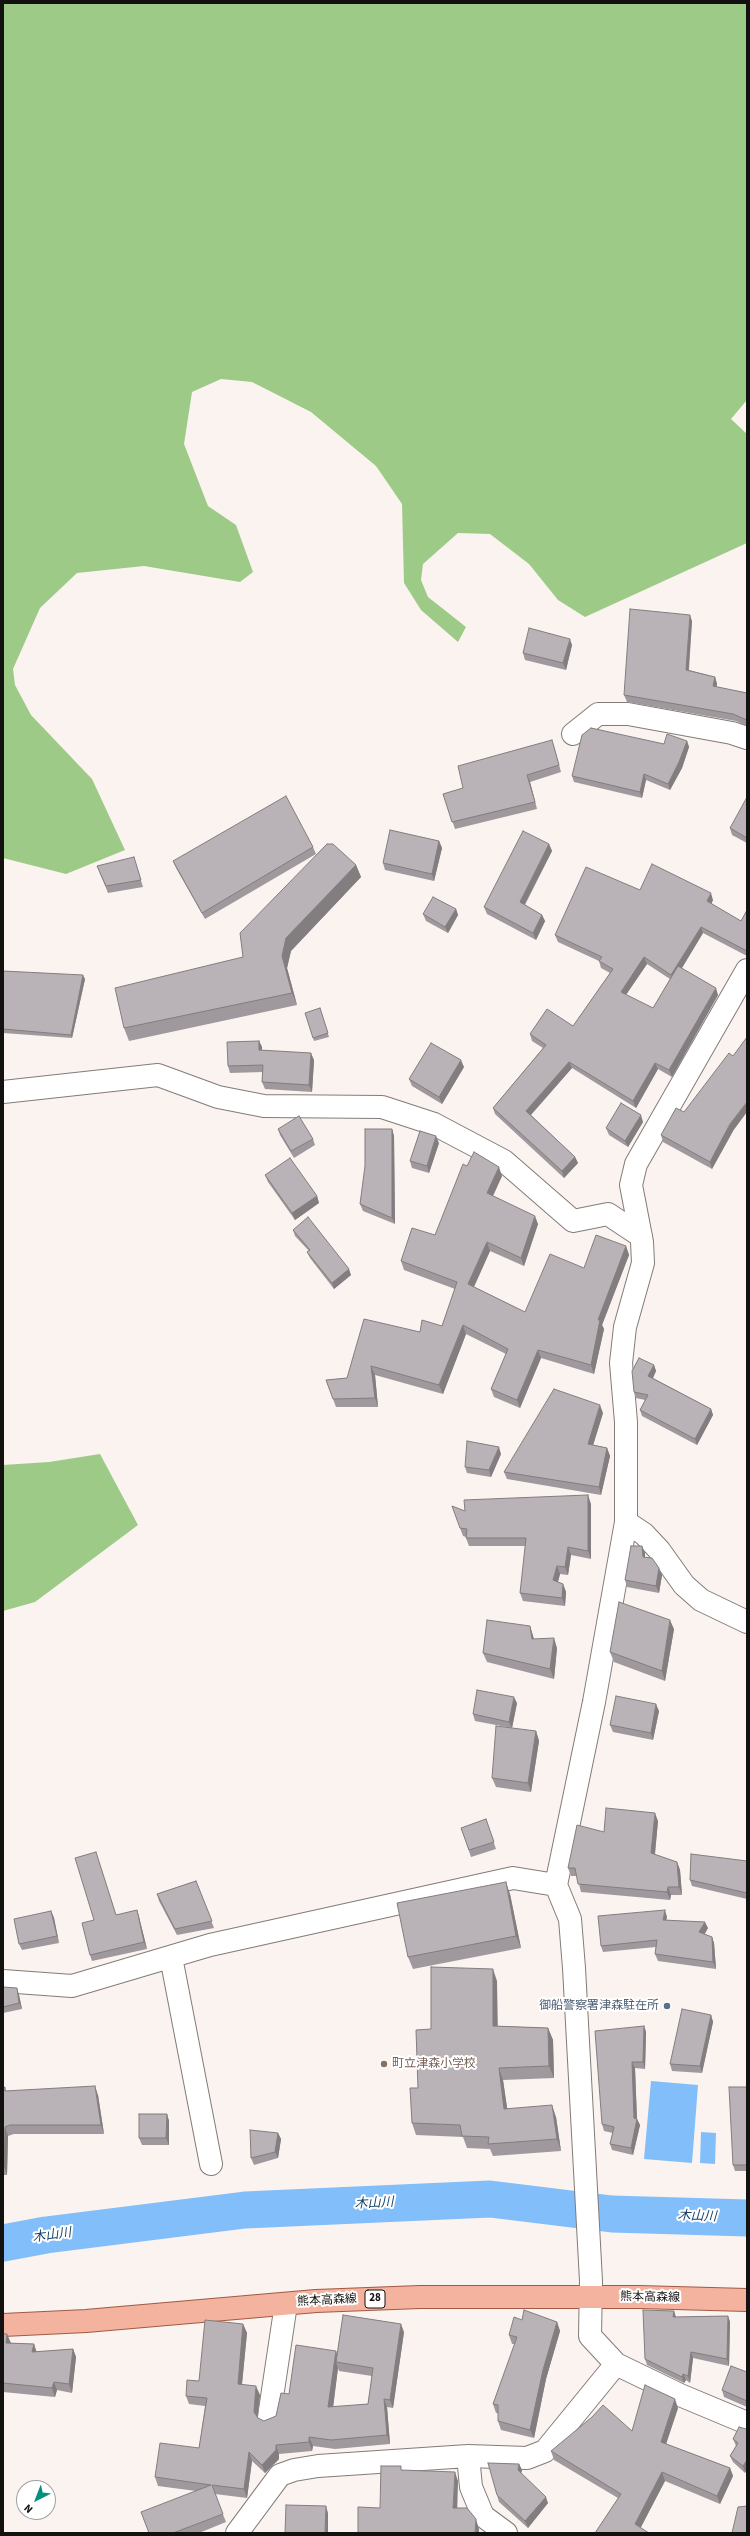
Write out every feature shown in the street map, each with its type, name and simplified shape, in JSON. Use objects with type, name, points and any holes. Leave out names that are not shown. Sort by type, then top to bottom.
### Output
[{"type":"main road","name":"熊本高森線","points":[[3,2325],[86,2321],[286,2304],[591,2289],[747,2300]]},
{"type":"street","points":[[573,734],[598,714],[628,714],[732,733],[747,738]]},
{"type":"street","points":[[747,970],[636,1164],[631,1192],[641,1236],[643,1263],[625,1327],[621,1363],[626,1422],[626,1522],[594,1702],[556,1885],[570,1918],[586,2176],[591,2289],[590,2336],[616,2364],[680,2395],[747,2423]]},
{"type":"street","points":[[3,1092],[158,1075],[218,1097],[264,1106],[382,1107],[434,1124],[504,1161],[573,1221],[608,1214],[641,1236]]},
{"type":"street","points":[[626,1522],[644,1534],[659,1550],[684,1585],[701,1600],[747,1622]]},
{"type":"street","points":[[3,1981],[44,1982],[72,1986],[210,1945],[514,1878],[556,1885]]},
{"type":"street","points":[[171,1957],[211,2164]]},
{"type":"street","points":[[269,2417],[286,2304]]},
{"type":"street","points":[[237,2533],[280,2474],[318,2466],[468,2456],[527,2458],[545,2452],[616,2364]]},
{"type":"street","points":[[468,2456],[471,2487],[483,2516],[506,2533]]},
{"type":"green space","points":[[3,3],[747,3],[747,400],[731,419],[747,434],[747,543],[585,617],[558,600],[529,564],[490,534],[458,533],[423,564],[421,580],[428,597],[466,627],[458,642],[421,610],[404,583],[402,504],[376,466],[311,412],[252,382],[221,379],[192,392],[184,444],[208,506],[236,525],[253,572],[240,582],[144,566],[77,573],[40,608],[13,669],[15,685],[31,715],[92,779],[125,850],[66,874],[3,858]]},
{"type":"green space","points":[[100,1454],[138,1525],[35,1602],[3,1611],[3,1465],[49,1462]]},
{"type":"water","points":[[651,2081],[698,2085],[692,2163],[644,2159]]},
{"type":"water","points":[[701,2132],[716,2133],[715,2164],[700,2163]]},
{"type":"building","points":[[630,609],[690,615],[686,670],[715,677],[713,686],[747,693],[747,720],[733,714],[624,695]]},
{"type":"building","points":[[529,628],[570,639],[563,663],[523,653]]},
{"type":"building","points":[[591,728],[664,744],[667,734],[687,741],[668,784],[644,774],[640,792],[572,776],[582,735]]},
{"type":"building","points":[[552,740],[559,765],[527,775],[535,802],[452,822],[443,794],[463,788],[458,766]]},
{"type":"building","points":[[286,796],[313,847],[202,913],[173,861]]},
{"type":"building","points":[[747,799],[747,838],[730,828]]},
{"type":"building","points":[[390,830],[439,841],[432,874],[383,863]]},
{"type":"building","points":[[523,831],[549,844],[520,902],[542,915],[533,933],[484,907]]},
{"type":"building","points":[[327,844],[333,844],[356,865],[286,938],[282,956],[292,993],[124,1028],[115,988],[243,957],[240,933]]},
{"type":"building","points":[[134,857],[141,880],[106,886],[97,866]]},
{"type":"building","points":[[652,864],[711,893],[707,901],[741,921],[747,910],[747,951],[701,927],[671,975],[644,957],[621,992],[653,1008],[678,966],[716,988],[669,1070],[655,1063],[633,1101],[569,1062],[526,1111],[575,1157],[562,1171],[493,1108],[546,1045],[530,1034],[547,1009],[573,1026],[613,969],[599,961],[602,957],[555,935],[586,867],[640,890]]},
{"type":"building","points":[[433,897],[456,909],[445,927],[423,914]]},
{"type":"building","points":[[3,971],[83,975],[71,1035],[3,1029]]},
{"type":"building","points":[[320,1008],[328,1033],[313,1038],[305,1013]]},
{"type":"building","points":[[747,1037],[747,1102],[730,1124],[710,1162],[661,1135],[676,1108],[684,1112],[729,1053],[733,1056]]},
{"type":"building","points":[[259,1041],[259,1050],[311,1053],[309,1085],[262,1082],[263,1065],[228,1066],[227,1042]]},
{"type":"building","points":[[431,1043],[461,1060],[439,1097],[409,1079]]},
{"type":"building","points":[[621,1103],[641,1115],[625,1141],[606,1128]]},
{"type":"building","points":[[299,1116],[313,1139],[291,1151],[278,1129]]},
{"type":"building","points":[[365,1129],[392,1129],[392,1218],[360,1204],[365,1166]]},
{"type":"building","points":[[420,1131],[436,1136],[427,1166],[410,1161]]},
{"type":"building","points":[[474,1152],[499,1167],[487,1193],[535,1216],[521,1258],[487,1242],[468,1284],[525,1312],[550,1254],[584,1268],[596,1235],[626,1246],[598,1320],[600,1320],[591,1365],[538,1350],[517,1400],[491,1389],[508,1349],[463,1325],[439,1385],[371,1366],[375,1398],[333,1399],[326,1380],[347,1378],[364,1319],[420,1332],[422,1320],[442,1326],[457,1282],[401,1261],[412,1228],[435,1235],[463,1164],[467,1166]]},
{"type":"building","points":[[290,1158],[317,1196],[292,1213],[265,1175]]},
{"type":"building","points":[[308,1217],[349,1269],[332,1283],[307,1252],[310,1250],[293,1230]]},
{"type":"building","points":[[639,1358],[654,1365],[648,1376],[711,1409],[695,1439],[640,1410],[648,1395],[634,1392],[632,1371]]},
{"type":"building","points":[[554,1389],[600,1405],[588,1444],[607,1448],[599,1487],[504,1472]]},
{"type":"building","points":[[467,1441],[499,1447],[489,1470],[465,1467]]},
{"type":"building","points":[[588,1495],[588,1551],[568,1547],[565,1567],[557,1566],[553,1580],[563,1584],[562,1598],[520,1593],[526,1538],[466,1538],[467,1529],[460,1528],[452,1506],[465,1511],[464,1500]]},
{"type":"building","points":[[631,1546],[642,1546],[643,1557],[652,1558],[659,1568],[656,1586],[625,1580]]},
{"type":"building","points":[[619,1602],[670,1620],[662,1671],[610,1652]]},
{"type":"building","points":[[487,1620],[530,1626],[532,1639],[554,1638],[550,1669],[483,1653]]},
{"type":"building","points":[[477,1690],[514,1697],[509,1722],[473,1714]]},
{"type":"building","points":[[616,1696],[656,1704],[651,1733],[610,1725]]},
{"type":"building","points":[[496,1726],[536,1731],[528,1783],[492,1778]]},
{"type":"building","points":[[606,1808],[655,1813],[651,1853],[677,1862],[679,1887],[668,1887],[667,1892],[578,1884],[575,1868],[568,1868],[577,1825],[604,1832]]},
{"type":"building","points":[[486,1819],[494,1842],[469,1850],[461,1828]]},
{"type":"building","points":[[96,1852],[116,1915],[137,1910],[144,1942],[90,1955],[82,1923],[94,1920],[75,1858]]},
{"type":"building","points":[[691,1854],[747,1861],[747,1893],[690,1880]]},
{"type":"building","points":[[196,1881],[212,1921],[175,1929],[157,1894]]},
{"type":"building","points":[[506,1882],[516,1936],[408,1957],[397,1903]]},
{"type":"building","points":[[665,1910],[663,1920],[705,1922],[699,1932],[712,1937],[713,1962],[655,1954],[657,1940],[601,1946],[598,1916]]},
{"type":"building","points":[[51,1911],[57,1936],[19,1944],[14,1919]]},
{"type":"building","points":[[431,1967],[493,1969],[493,2026],[548,2028],[549,2066],[499,2068],[504,2109],[552,2105],[557,2139],[488,2144],[489,2137],[462,2136],[460,2125],[412,2123],[410,2088],[418,2088],[416,2030],[431,2029]]},
{"type":"building","points":[[3,1987],[17,1988],[19,2003],[3,2007]]},
{"type":"building","points":[[682,2009],[711,2015],[700,2066],[670,2064]]},
{"type":"building","points":[[644,2026],[643,2062],[632,2062],[634,2118],[637,2119],[631,2148],[610,2144],[614,2127],[602,2124],[595,2031]]},
{"type":"building","points":[[95,2086],[101,2125],[10,2125],[5,2127],[3,2166],[3,2088],[5,2087],[5,2091]]},
{"type":"building","points":[[729,2087],[747,2087],[747,2165],[733,2165]]},
{"type":"building","points":[[139,2114],[167,2114],[166,2138],[139,2138]]},
{"type":"building","points":[[250,2130],[278,2133],[275,2152],[251,2158]]},
{"type":"building","points":[[524,2310],[557,2322],[543,2370],[530,2430],[498,2421],[498,2405],[493,2404],[517,2337],[509,2335],[514,2317],[522,2320]]},
{"type":"building","points":[[643,2310],[674,2311],[673,2317],[728,2316],[727,2359],[691,2352],[688,2376],[683,2374],[682,2377],[645,2359]]},
{"type":"building","points":[[343,2315],[401,2324],[390,2400],[384,2399],[387,2435],[331,2440],[309,2437],[309,2442],[276,2445],[276,2450],[262,2465],[249,2452],[244,2489],[212,2485],[223,2514],[173,2533],[149,2533],[141,2512],[211,2485],[155,2477],[160,2443],[199,2448],[207,2398],[186,2396],[187,2380],[199,2381],[205,2320],[243,2324],[238,2384],[256,2386],[254,2412],[258,2418],[264,2421],[276,2416],[281,2393],[289,2394],[296,2345],[336,2351],[328,2407],[368,2404],[373,2368],[336,2362]]},
{"type":"building","points":[[3,2334],[7,2334],[6,2343],[34,2344],[32,2352],[73,2349],[69,2384],[54,2382],[52,2388],[3,2383]]},
{"type":"building","points":[[731,2366],[747,2372],[747,2401],[722,2390]]},
{"type":"building","points":[[645,2385],[675,2399],[661,2442],[730,2468],[717,2496],[662,2472],[635,2524],[649,2533],[595,2533],[621,2494],[551,2451],[592,2417],[603,2405],[632,2431]]},
{"type":"building","points":[[739,2427],[747,2430],[747,2460],[743,2466],[730,2456],[738,2443],[733,2439]]},
{"type":"building","points":[[488,2463],[519,2464],[518,2470],[546,2497],[525,2521],[497,2495]]},
{"type":"building","points":[[381,2466],[401,2466],[401,2470],[455,2472],[453,2508],[467,2508],[476,2519],[475,2533],[358,2533],[358,2507],[380,2508]]},
{"type":"building","points":[[286,2505],[326,2506],[325,2533],[285,2533]]},
{"type":"building","points":[[747,2506],[747,2533],[732,2533],[738,2507]]},
{"type":"waterway","name":"木山川","points":[[3,2243],[46,2235],[245,2210],[490,2199],[612,2214],[747,2218]]},
{"type":"place","name":"御船警察署津森駐在所","points":[[667,2006]]},
{"type":"place","name":"町立津森小学校","points":[[384,2064]]}]
